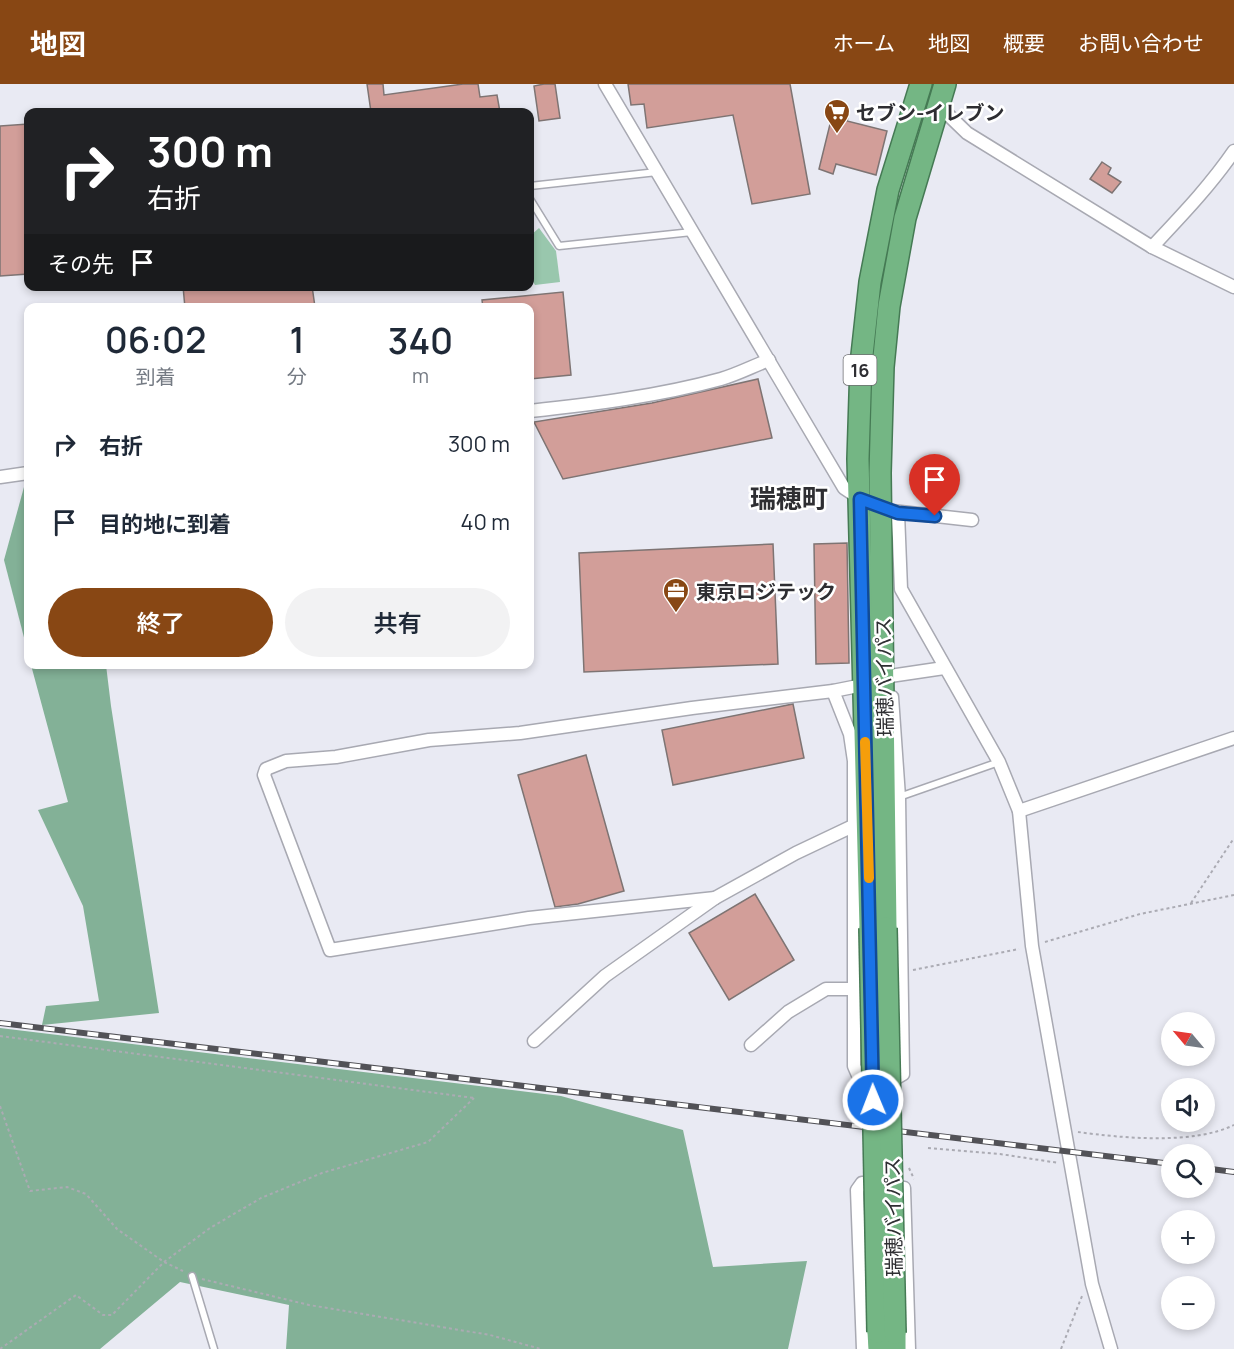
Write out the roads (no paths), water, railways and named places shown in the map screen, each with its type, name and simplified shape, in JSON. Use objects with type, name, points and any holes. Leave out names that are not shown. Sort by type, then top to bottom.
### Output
[{"type":"highway","name":"瑞穂バイパス","points":[[891,1342],[878,928],[863,685],[858,459],[861,364],[870,282],[894,165],[921,84]]},
{"type":"highway","name":"瑞穂バイパス","points":[[878,928],[890,510],[883,367],[889,306],[907,209],[945,84]]},
{"type":"street","points":[[605,84],[844,488],[860,499],[890,510],[972,520]]},
{"type":"street","points":[[938,105],[967,133],[1152,247],[1234,287]]},
{"type":"street","points":[[1152,247],[1206,188],[1234,151]]},
{"type":"street","points":[[534,411],[584,405],[684,387],[724,378],[769,360]]},
{"type":"street","points":[[0,477],[24,474]]},
{"type":"street","points":[[890,510],[901,589],[999,762],[1019,811],[1032,946],[1092,1284],[1111,1349]]},
{"type":"street","points":[[833,691],[850,735],[854,761],[854,1066],[861,1082],[886,1084],[903,1074],[899,797],[887,668],[944,668]]},
{"type":"street","points":[[715,898],[529,918],[330,950],[264,775],[266,769],[286,761],[336,757],[429,740],[520,733],[863,685]]},
{"type":"street","points":[[1019,811],[1234,738]]},
{"type":"street","points":[[534,1041],[605,976],[715,898],[795,853],[855,825]]},
{"type":"street","points":[[751,1046],[788,1012],[826,989],[855,989]]},
{"type":"street","points":[[863,1349],[857,1190],[862,1183],[904,1188],[891,1342]]},
{"type":"lane","points":[[534,186],[657,172]]},
{"type":"lane","points":[[534,205],[559,246],[693,232]]},
{"type":"lane","points":[[899,797],[999,762]]},
{"type":"lane","points":[[192,1276],[214,1349]]},
{"type":"railway","points":[[0,1023],[1161,1163]]},
{"type":"railway","points":[[1215,1169],[1234,1172]]},
{"type":"place","name":"セブン-イレブン","points":[[837,135]]},
{"type":"place","name":"東京ロジテック","points":[[676,614]]},
{"type":"district","name":"瑞穂町","points":[[789,498]]}]
